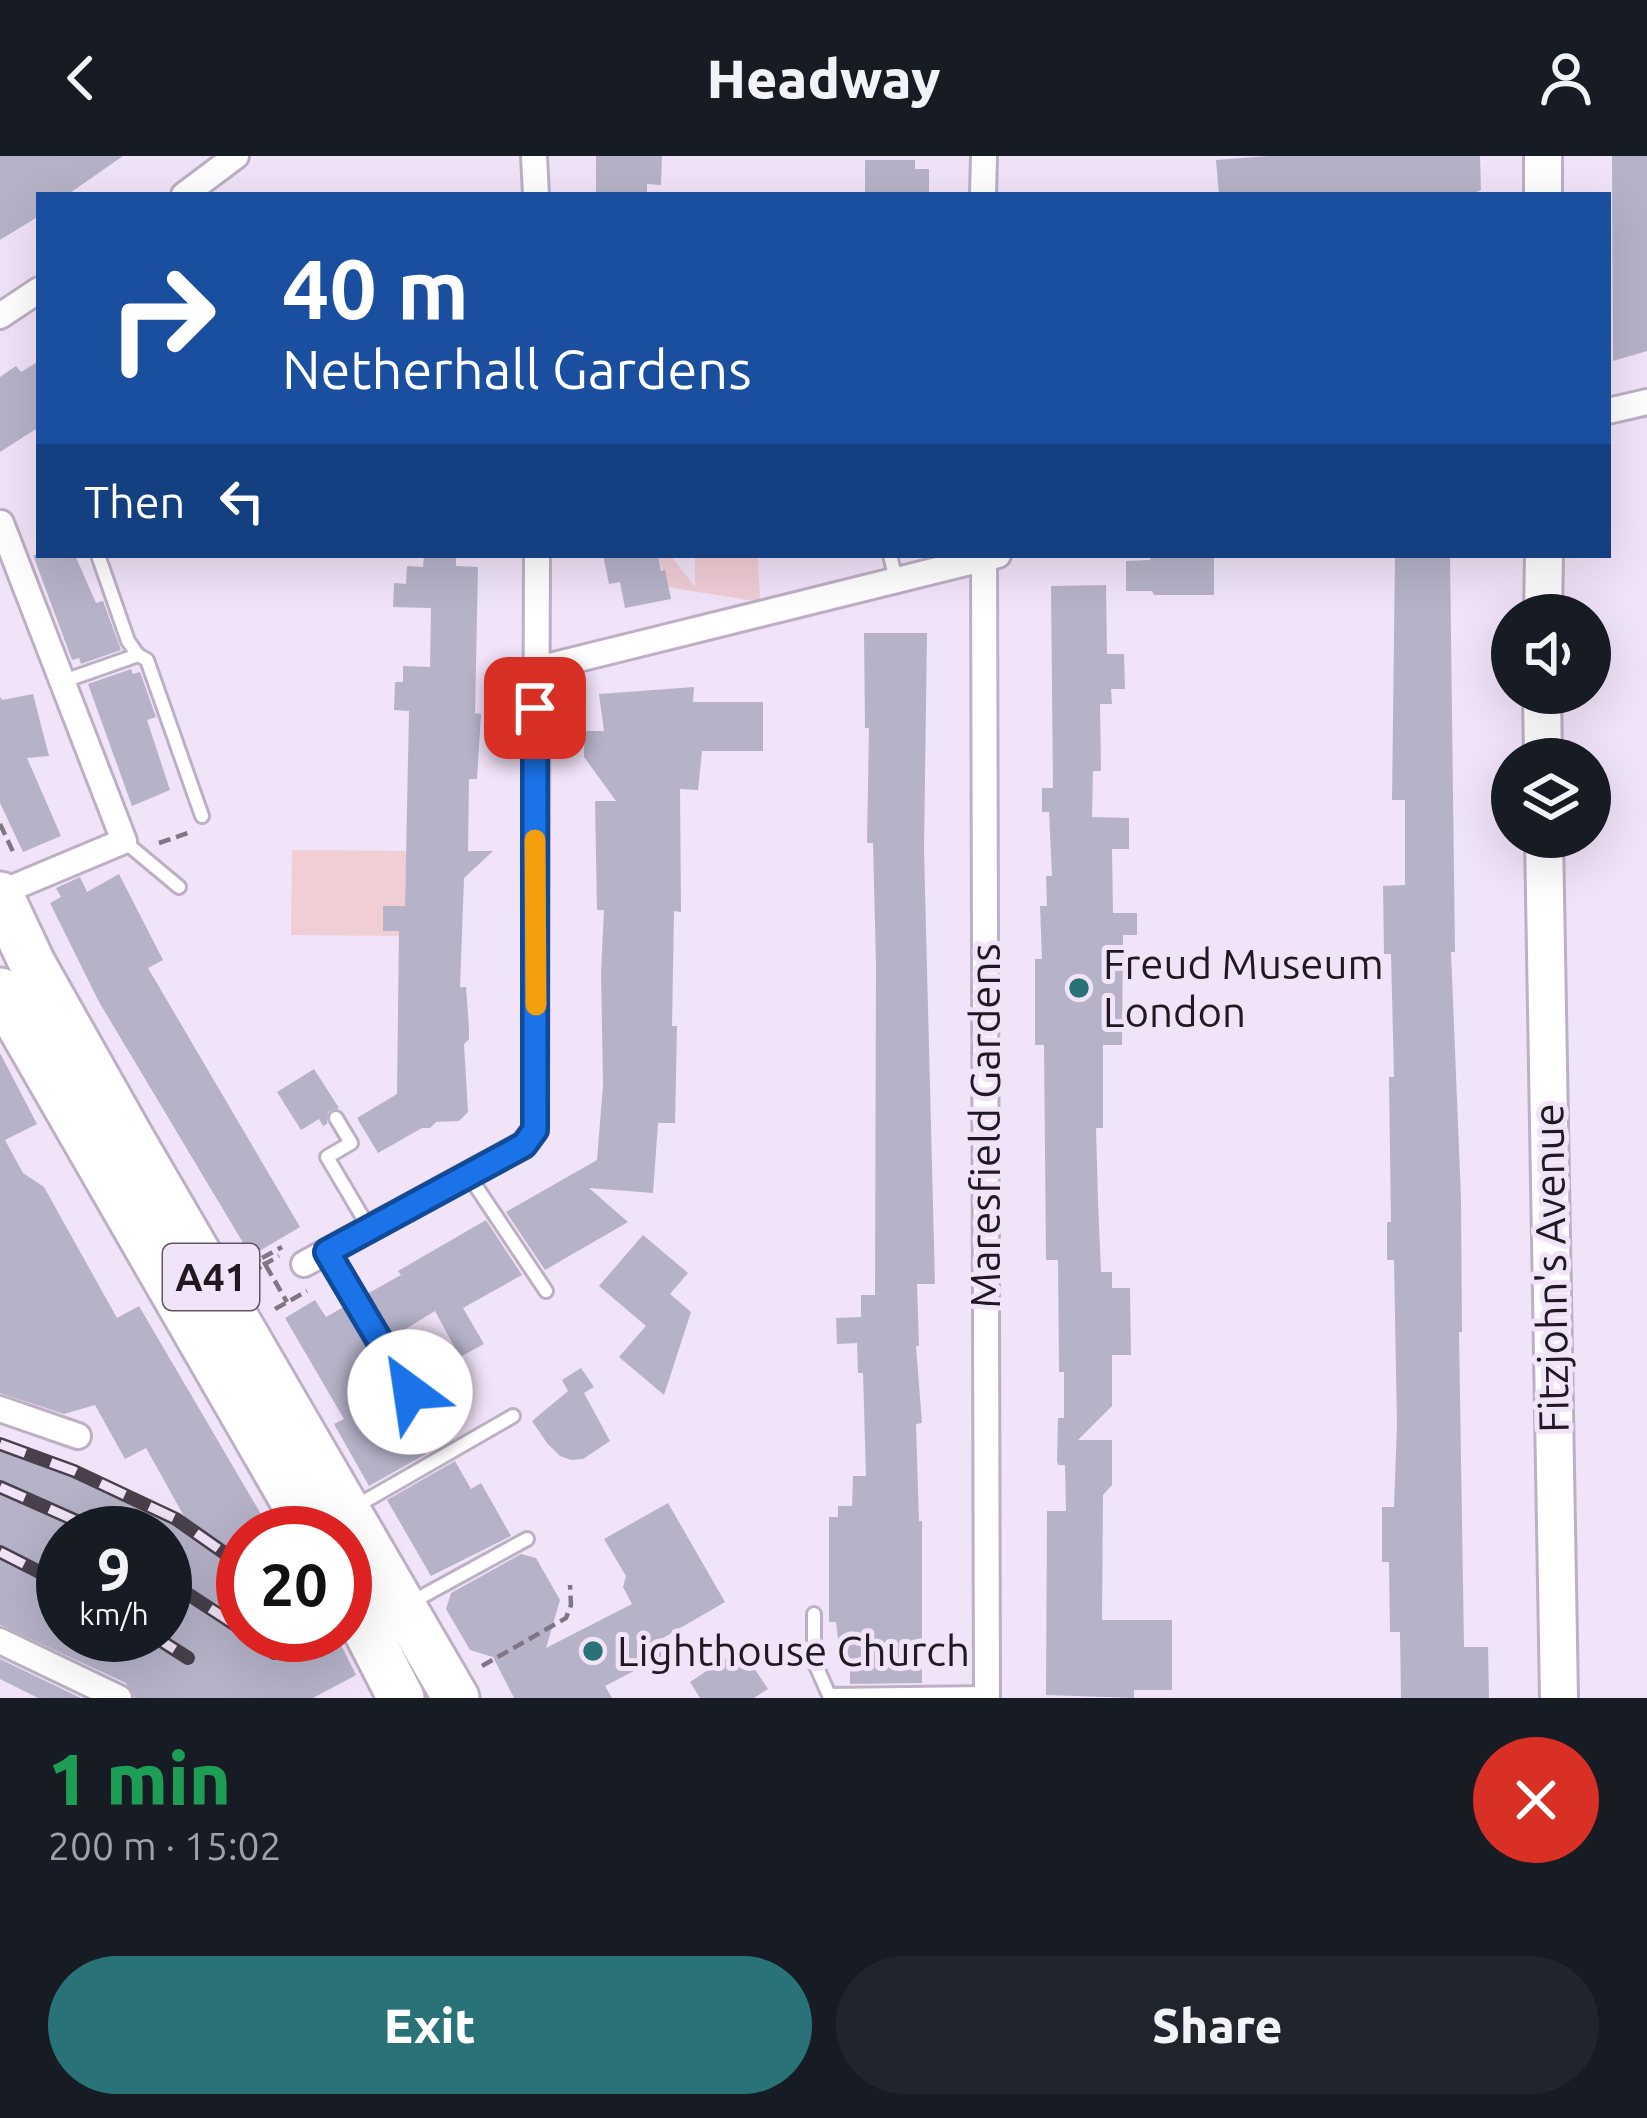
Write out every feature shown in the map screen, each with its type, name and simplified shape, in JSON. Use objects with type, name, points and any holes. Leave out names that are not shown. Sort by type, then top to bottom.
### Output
[{"type":"highway","name":"A41","points":[[0,894],[33,965],[321,1506]]},
{"type":"highway","name":"A41","points":[[3,998],[319,1506]]},
{"type":"highway","name":"A41","points":[[372,1571],[462,1678]]},
{"type":"highway","points":[[372,1657],[383,1685]]},
{"type":"main road","points":[[1543,156],[1543,192]]},
{"type":"main road","points":[[1543,594],[1544,558]]},
{"type":"main road","name":"Fitzjohn's Avenue","points":[[1544,858],[1558,1698]]},
{"type":"street","points":[[188,192],[236,156]]},
{"type":"street","points":[[534,156],[536,192]]},
{"type":"street","points":[[983,192],[984,156]]},
{"type":"street","points":[[0,316],[36,292]]},
{"type":"street","points":[[1611,410],[1647,402]]},
{"type":"street","points":[[0,894],[136,844],[60,682],[2,523]]},
{"type":"street","points":[[304,1264],[524,1145],[535,1130],[537,558]]},
{"type":"street","points":[[534,670],[893,567],[972,558]]},
{"type":"street","name":"Maresfield Gardens","points":[[987,1696],[989,558]]},
{"type":"street","points":[[0,1409],[78,1436]]},
{"type":"street","points":[[0,1641],[119,1698]]},
{"type":"lane","points":[[99,558],[128,640],[147,661],[202,816]]},
{"type":"lane","points":[[60,682],[138,655]]},
{"type":"lane","points":[[136,844],[179,887]]},
{"type":"lane","points":[[336,1118],[351,1143],[327,1157],[369,1228]]},
{"type":"lane","points":[[469,1176],[546,1291]]},
{"type":"lane","points":[[327,1252],[410,1392],[416,1388]]},
{"type":"lane","points":[[357,1506],[514,1416]]},
{"type":"lane","points":[[403,1607],[527,1539]]},
{"type":"lane","points":[[814,1614],[814,1661],[829,1695],[987,1696]]},
{"type":"path","points":[[0,824],[12,849]]},
{"type":"path","points":[[136,844],[190,832]]},
{"type":"path","points":[[250,1269],[283,1246]]},
{"type":"path","points":[[265,1261],[287,1302]]},
{"type":"path","points":[[277,1308],[307,1290]]},
{"type":"path","points":[[462,1678],[566,1618],[570,1585]]},
{"type":"shaded area","points":[[659,558],[672,558],[695,587],[695,558],[758,558],[760,602],[668,587]]},
{"type":"shaded area","points":[[292,850],[417,851],[417,875],[405,875],[405,892],[417,904],[417,936],[291,935]]},
{"type":"building","points":[[0,156],[123,156],[71,192],[36,192],[36,218],[0,240]]},
{"type":"building","points":[[596,156],[662,156],[661,185],[647,184],[647,192],[596,192]]},
{"type":"building","points":[[1480,156],[1481,190],[1219,192],[1216,160]]},
{"type":"building","points":[[1612,156],[1647,156],[1647,351],[1613,361]]},
{"type":"building","points":[[865,160],[915,160],[915,169],[929,169],[929,192],[865,192]]},
{"type":"building","points":[[36,363],[36,429],[0,452],[0,377],[16,366],[21,372]]},
{"type":"building","points":[[33,555],[76,558],[96,603],[103,601],[121,650],[81,664],[79,658],[72,660]]},
{"type":"building","points":[[424,558],[456,558],[456,566],[478,567],[475,713],[481,714],[477,779],[469,779],[468,851],[493,851],[464,878],[460,987],[466,987],[469,1028],[464,1044],[468,1112],[459,1121],[422,1128],[378,1153],[357,1118],[397,1094],[399,931],[383,931],[383,906],[405,906],[409,711],[394,710],[395,682],[403,682],[403,666],[430,667],[431,608],[393,607],[394,583],[406,584],[407,566],[423,567]]},
{"type":"building","points":[[604,558],[659,558],[671,599],[625,608],[620,582],[609,584]]},
{"type":"building","points":[[1214,558],[1214,595],[1126,591],[1126,561]]},
{"type":"building","points":[[1395,558],[1450,558],[1455,952],[1451,952],[1461,1198],[1464,1647],[1488,1647],[1489,1698],[1401,1698],[1400,1632],[1390,1632],[1389,1562],[1382,1562],[1382,1507],[1394,1507],[1397,1425],[1394,1260],[1387,1260],[1389,1077],[1394,1077],[1391,954],[1384,954],[1383,886],[1405,885],[1405,800],[1392,800]]},
{"type":"building","points":[[1106,585],[1107,654],[1124,654],[1125,689],[1111,689],[1112,704],[1100,704],[1101,771],[1093,771],[1092,817],[1129,818],[1129,849],[1112,849],[1113,913],[1137,913],[1137,935],[1123,935],[1122,1045],[1103,1045],[1103,1128],[1096,1128],[1098,1202],[1101,1272],[1112,1272],[1112,1288],[1130,1288],[1131,1355],[1112,1355],[1112,1406],[1078,1440],[1112,1440],[1112,1485],[1103,1495],[1102,1620],[1172,1620],[1172,1690],[1134,1690],[1134,1698],[1046,1695],[1047,1511],[1066,1511],[1065,1465],[1058,1465],[1057,1460],[1058,1418],[1064,1418],[1058,1260],[1046,1260],[1044,1045],[1035,1045],[1035,959],[1042,959],[1040,906],[1047,906],[1046,876],[1052,876],[1049,812],[1042,812],[1042,788],[1053,788],[1051,586]]},
{"type":"building","points":[[864,633],[927,633],[924,850],[935,1284],[917,1284],[922,1683],[850,1684],[850,1664],[841,1664],[836,1622],[829,1622],[829,1517],[838,1517],[838,1506],[852,1506],[853,1476],[866,1476],[863,1373],[858,1373],[857,1343],[837,1344],[836,1318],[861,1317],[861,1295],[875,1295],[876,965],[873,843],[867,843],[869,728],[865,728]]},
{"type":"building","points":[[131,669],[133,674],[140,672],[156,717],[147,720],[170,790],[132,806],[88,684]]},
{"type":"building","points":[[694,687],[693,702],[763,702],[763,751],[702,751],[698,790],[680,789],[681,912],[674,911],[672,1026],[677,1026],[675,1123],[658,1123],[653,1193],[589,1188],[628,1222],[545,1270],[506,1212],[597,1160],[603,1085],[604,910],[597,910],[595,801],[616,801],[584,757],[584,731],[604,731],[599,694]]},
{"type":"building","points":[[33,694],[49,756],[27,758],[61,836],[23,852],[0,803],[0,697]]},
{"type":"building","points":[[119,874],[163,960],[148,968],[300,1227],[251,1256],[99,1002],[50,903],[61,897],[56,888],[80,877],[87,892]]},
{"type":"building","points":[[0,1053],[37,1124],[5,1140],[23,1173],[44,1187],[117,1318],[139,1306],[256,1506],[216,1506],[216,1662],[350,1662],[356,1675],[313,1698],[135,1698],[126,1683],[80,1662],[192,1662],[194,1534],[192,1506],[178,1506],[146,1448],[125,1459],[95,1405],[64,1414],[0,1393]]},
{"type":"building","points":[[314,1069],[339,1108],[328,1112],[327,1124],[323,1126],[319,1119],[301,1130],[277,1092]]},
{"type":"building","points":[[486,1220],[522,1275],[463,1308],[484,1344],[460,1357],[435,1311],[391,1338],[365,1295]]},
{"type":"building","points":[[643,1235],[688,1273],[670,1294],[691,1312],[664,1395],[619,1357],[646,1326],[599,1286]]},
{"type":"building","points":[[315,1300],[326,1317],[347,1305],[372,1348],[363,1353],[426,1454],[369,1486],[334,1424],[344,1419],[285,1318]]},
{"type":"building","points":[[581,1368],[594,1387],[584,1393],[610,1441],[583,1459],[571,1460],[547,1443],[532,1421],[568,1391],[562,1380]]},
{"type":"building","points":[[0,1450],[135,1506],[36,1506],[36,1642],[0,1625]]},
{"type":"building","points":[[455,1461],[471,1489],[481,1483],[511,1536],[431,1576],[387,1500]]},
{"type":"building","points":[[668,1503],[725,1602],[656,1642],[663,1656],[605,1686],[612,1698],[514,1698],[493,1657],[470,1650],[446,1609],[451,1593],[521,1554],[536,1558],[560,1600],[546,1648],[632,1604],[623,1587],[626,1576],[604,1539]]},
{"type":"building","points":[[732,1654],[741,1668],[750,1662],[768,1689],[754,1698],[700,1698],[690,1682]]},
{"type":"building","points":[[0,1659],[81,1698],[38,1698],[0,1679]]},
{"type":"railway","points":[[0,1444],[74,1471],[176,1519],[216,1547]]},
{"type":"railway","points":[[0,1487],[43,1506]]},
{"type":"railway","points":[[0,1552],[36,1570]]},
{"type":"railway","points":[[192,1597],[216,1612]]},
{"type":"slow traffic","points":[[535,840],[536,1005]]},
{"type":"place","name":"Freud Museum London","points":[[1079,988]]},
{"type":"place","name":"Lighthouse Church","points":[[593,1651]]},
{"type":"route","points":[[410,1392],[327,1252],[524,1145],[535,1130],[535,708]]}]
